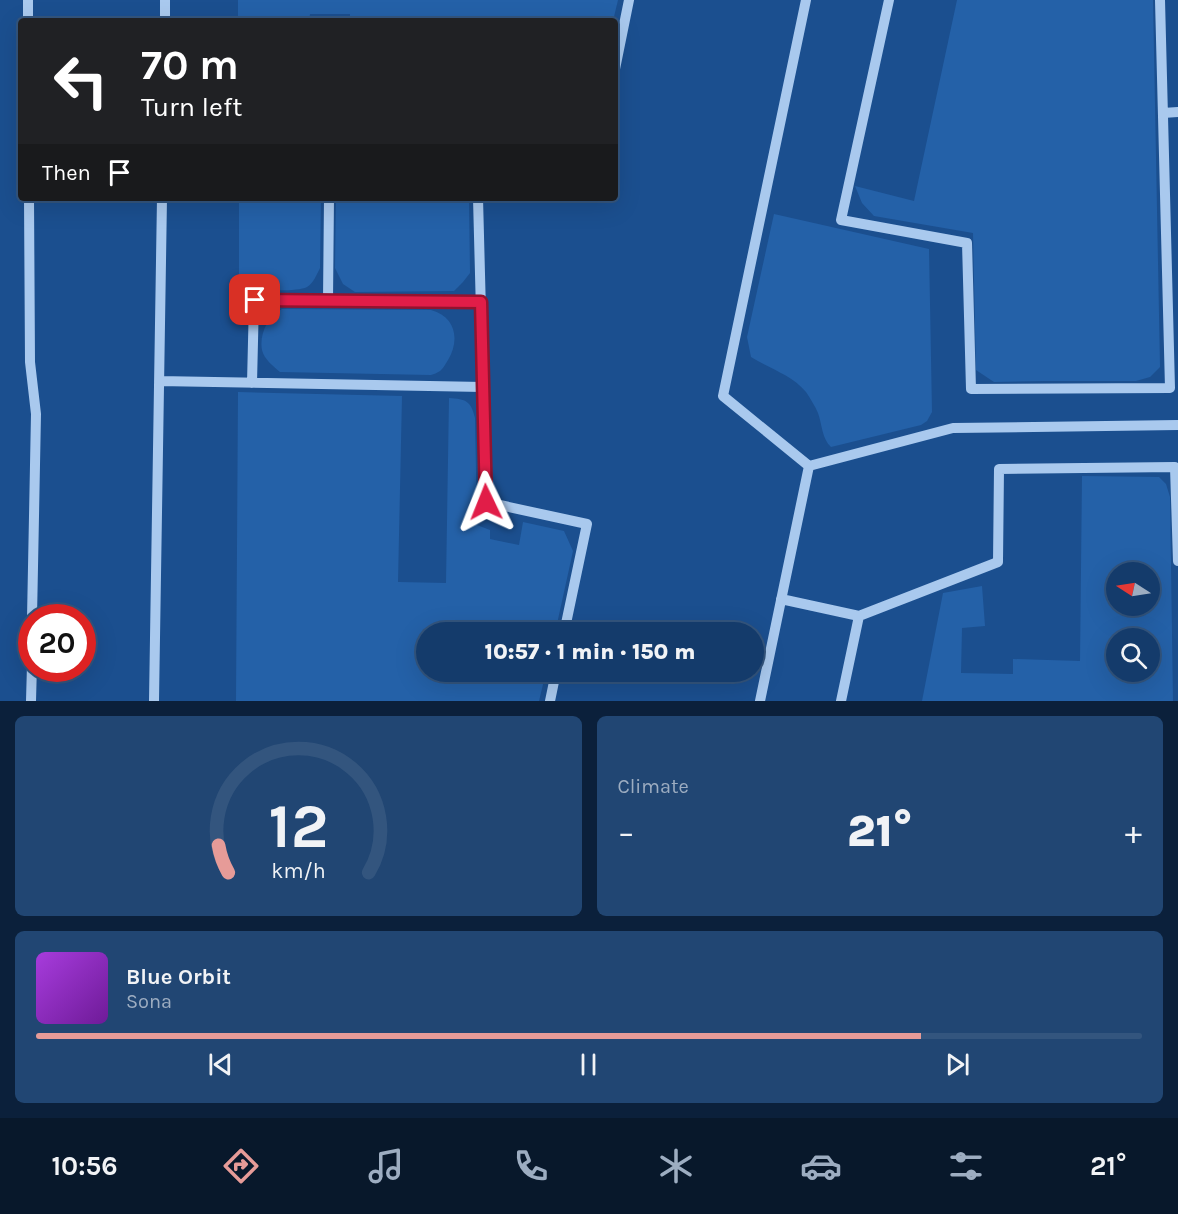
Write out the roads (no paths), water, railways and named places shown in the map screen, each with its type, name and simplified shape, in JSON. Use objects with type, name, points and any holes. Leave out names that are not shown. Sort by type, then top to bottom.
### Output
[{"type":"lane","points":[[28,0],[28,18]]},
{"type":"lane","points":[[165,0],[165,18]]},
{"type":"lane","points":[[618,54],[629,0]]},
{"type":"lane","points":[[806,0],[723,396],[809,466]]},
{"type":"lane","points":[[889,0],[841,220],[967,243],[971,389],[1170,388],[1160,0]]},
{"type":"lane","points":[[1163,113],[1178,112]]},
{"type":"lane","points":[[29,201],[30,362],[36,414],[32,604]]},
{"type":"lane","points":[[154,701],[162,201]]},
{"type":"lane","points":[[328,300],[329,201]]},
{"type":"lane","points":[[478,201],[486,502],[587,524],[566,622]]},
{"type":"lane","points":[[252,383],[255,300],[481,302]]},
{"type":"lane","points":[[159,381],[483,387]]},
{"type":"lane","points":[[809,466],[953,428],[1178,425]]},
{"type":"lane","points":[[760,701],[809,466]]},
{"type":"lane","points":[[781,599],[859,616],[998,562],[999,469],[1175,467],[1178,561]]},
{"type":"lane","points":[[841,701],[859,616]]},
{"type":"lane","points":[[31,701],[32,682]]},
{"type":"lane","points":[[550,701],[554,682]]}]
